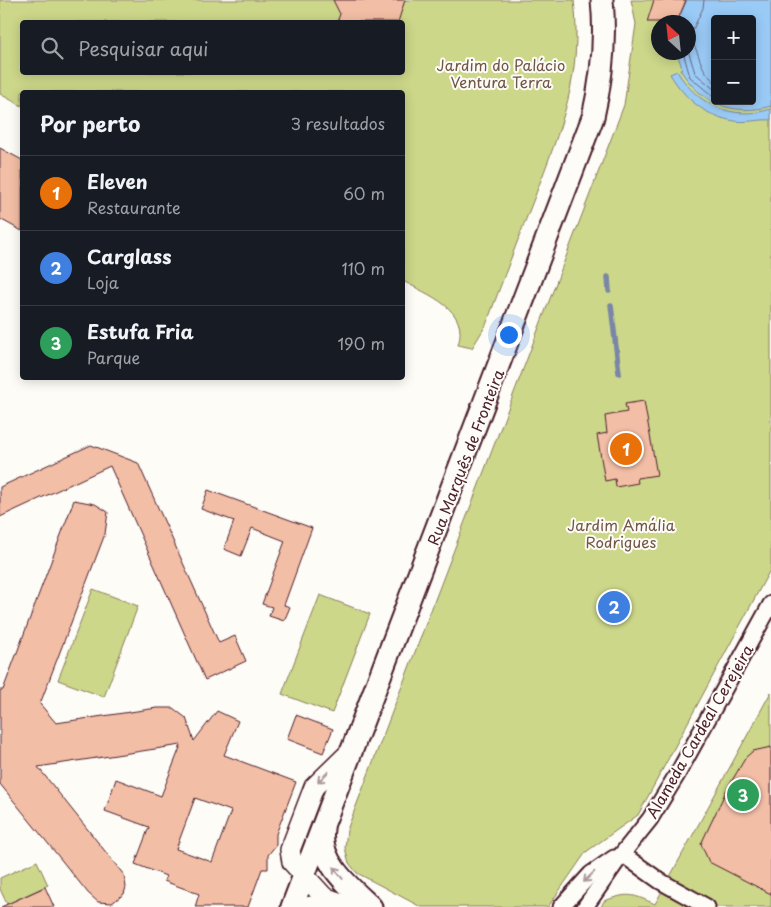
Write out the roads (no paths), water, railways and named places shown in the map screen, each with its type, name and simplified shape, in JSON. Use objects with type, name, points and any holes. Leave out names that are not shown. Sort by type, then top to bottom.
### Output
[{"type":"main road","name":"Rua Marquês de Fronteira","points":[[292,907],[592,117],[602,67],[604,42],[602,0]]},
{"type":"main road","points":[[323,829],[322,843],[330,862],[343,879],[371,907]]},
{"type":"street","name":"Alameda Cardeal Cerejeira","points":[[622,854],[650,819],[678,773],[771,604]]},
{"type":"street","points":[[352,907],[333,902],[324,897],[292,862],[290,850],[310,794],[318,781],[345,758],[356,742]]},
{"type":"street","points":[[562,907],[591,874],[622,854]]},
{"type":"street","points":[[585,907],[622,854]]},
{"type":"street","points":[[622,854],[660,880],[708,907]]},
{"type":"street","points":[[306,907],[333,902]]},
{"type":"water","points":[[687,0],[771,0],[771,106],[744,110],[722,105],[756,105],[756,15],[711,15],[711,100],[697,91],[688,81],[680,69],[682,68],[679,60],[696,60],[696,15],[680,15]]},
{"type":"water","points":[[677,71],[695,93],[711,105],[743,113],[771,109],[771,120],[735,121],[724,119],[706,111],[682,91],[670,74]]},
{"type":"waterway","points":[[608,277],[609,291]]},
{"type":"waterway","points":[[611,305],[619,373]]},
{"type":"place","name":"Eleven","points":[[626,449]]},
{"type":"place","name":"Carglass","points":[[614,607]]},
{"type":"place","name":"Estufa Fria","points":[[743,795]]},
{"type":"park label","name":"Jardim do Palácio Ventura Terra","points":[[501,72]]},
{"type":"park label","name":"Jardim Amália Rodrigues","points":[[621,532]]}]
